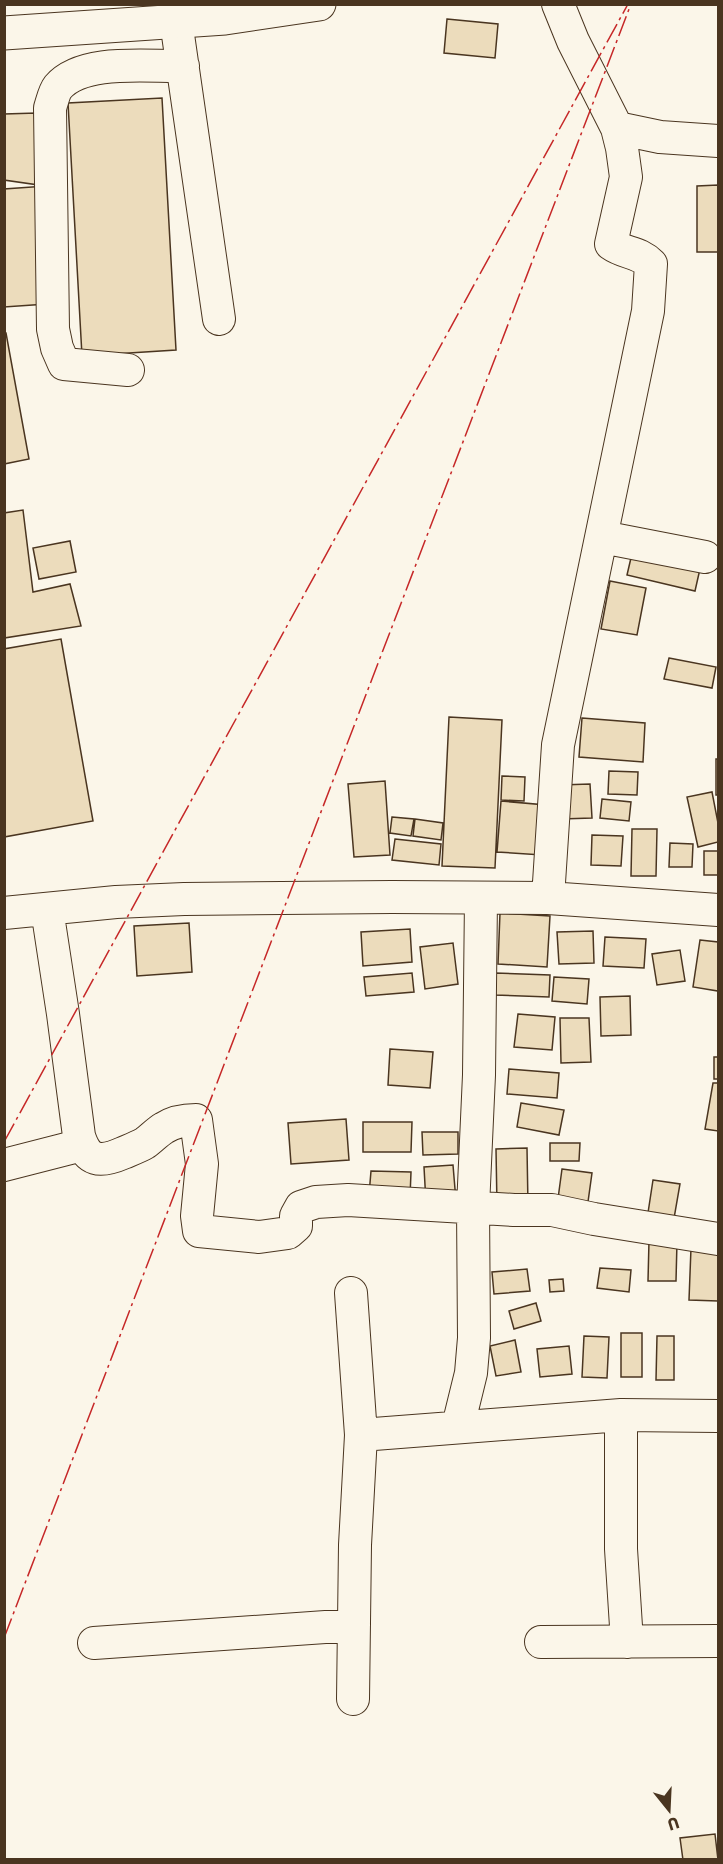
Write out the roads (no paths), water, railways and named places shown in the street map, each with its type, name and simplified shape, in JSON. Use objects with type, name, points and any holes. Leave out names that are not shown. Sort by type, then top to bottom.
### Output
[{"type":"main road","points":[[4,33],[225,18],[319,4]]},
{"type":"street","points":[[548,898],[558,745],[648,311],[651,278],[651,264],[642,255],[619,250],[611,244],[626,177],[622,148],[617,128],[573,41],[558,4]]},
{"type":"street","points":[[176,21],[219,319]]},
{"type":"street","points":[[128,370],[64,364],[57,348],[53,329],[50,108],[57,87],[78,72],[103,67],[183,66]]},
{"type":"street","points":[[617,128],[660,137],[718,141]]},
{"type":"street","points":[[602,537],[705,557]]},
{"type":"street","points":[[4,913],[184,899],[392,897],[548,898],[718,910]]},
{"type":"street","points":[[458,1426],[471,1373],[474,1338],[473,1207],[479,1075],[481,898]]},
{"type":"street","points":[[47,909],[82,1145],[87,1153],[97,1159],[107,1160],[143,1144],[164,1128],[184,1120],[196,1120],[202,1164],[197,1216],[199,1231],[259,1237],[288,1233],[296,1226],[296,1216],[301,1207],[316,1202],[348,1200],[514,1210],[552,1210],[718,1239]]},
{"type":"street","points":[[4,1165],[82,1145]]},
{"type":"street","points":[[351,1293],[361,1435],[355,1545],[353,1699]]},
{"type":"street","points":[[621,1415],[621,1549],[627,1642]]},
{"type":"street","points":[[361,1435],[621,1415],[718,1416]]},
{"type":"street","points":[[94,1643],[354,1625]]},
{"type":"street","points":[[541,1642],[718,1641]]}]
